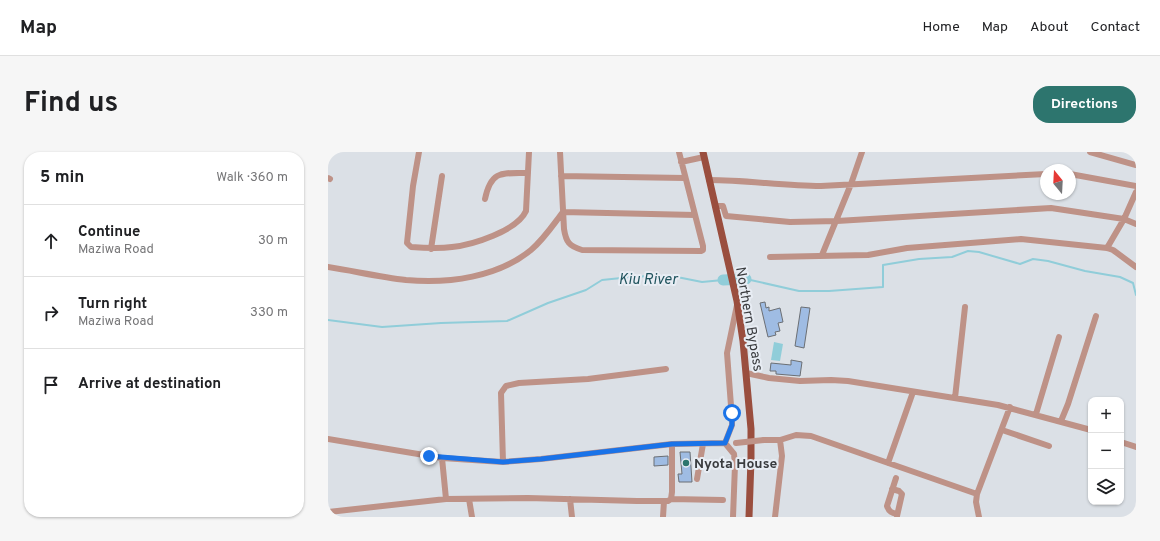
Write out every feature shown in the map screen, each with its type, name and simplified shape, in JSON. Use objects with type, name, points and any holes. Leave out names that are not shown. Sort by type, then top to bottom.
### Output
[{"type":"main road","name":"Northern Bypass","points":[[704,155],[742,332],[751,444],[749,517]]},
{"type":"street","points":[[419,152],[413,186],[407,243],[411,247],[431,249],[453,247],[475,242],[510,227],[519,221],[526,211],[529,152]]},
{"type":"street","points":[[560,152],[563,212],[566,239],[568,244],[574,248],[582,250],[701,251],[703,250],[703,246],[679,152]]},
{"type":"street","points":[[822,255],[837,221],[862,152]]},
{"type":"street","points":[[1090,152],[1136,165]]},
{"type":"street","points":[[681,162],[704,155]]},
{"type":"street","points":[[485,199],[490,182],[494,178],[502,174],[528,173]]},
{"type":"street","points":[[709,180],[729,180],[793,186],[821,186],[1040,174]]},
{"type":"street","points":[[1076,175],[1136,186]]},
{"type":"street","points":[[431,249],[442,176]]},
{"type":"street","points":[[561,176],[685,178]]},
{"type":"street","points":[[1107,248],[1124,218],[1136,192]]},
{"type":"street","points":[[715,206],[723,206],[726,216],[790,222],[837,221],[1051,208],[1124,218],[1136,224]]},
{"type":"street","points":[[563,212],[695,215]]},
{"type":"street","points":[[328,267],[406,280],[452,280],[489,272],[513,262],[532,249],[545,237],[563,212]]},
{"type":"street","points":[[770,257],[868,255],[907,248],[1021,239],[1107,248],[1117,253],[1136,267]]},
{"type":"street","points":[[725,443],[732,425],[727,353],[737,304]]},
{"type":"street","points":[[955,398],[965,307]]},
{"type":"street","points":[[1061,421],[1068,404],[1096,316]]},
{"type":"street","points":[[1036,414],[1059,337]]},
{"type":"street","points":[[503,462],[502,393],[506,386],[519,383],[588,379],[666,369]]},
{"type":"street","points":[[746,373],[769,378],[800,381],[848,381],[1010,407],[1088,429]]},
{"type":"street","points":[[888,463],[912,392]]},
{"type":"street","points":[[978,517],[976,502],[977,494],[1010,407]]},
{"type":"street","points":[[1002,430],[1049,446]]},
{"type":"street","points":[[328,439],[442,458],[503,462],[672,444],[736,443],[780,440],[796,435],[811,436],[977,494]]},
{"type":"street","points":[[775,517],[782,456],[780,440]]},
{"type":"street","points":[[725,443],[734,454],[733,517]]},
{"type":"street","points":[[1124,443],[1136,447]]},
{"type":"street","points":[[671,499],[672,444]]},
{"type":"street","points":[[697,479],[703,444]]},
{"type":"street","points":[[442,458],[446,499]]},
{"type":"street","points":[[892,489],[899,491],[902,494],[897,516],[889,511],[887,506],[892,489],[896,478]]},
{"type":"street","points":[[328,512],[446,499],[570,499],[637,501],[664,501],[671,499],[723,500]]},
{"type":"street","points":[[469,499],[472,517]]},
{"type":"street","points":[[570,499],[572,517]]},
{"type":"street","points":[[663,517],[664,501]]},
{"type":"water","points":[[774,342],[783,344],[780,361],[771,360]]},
{"type":"building","points":[[765,302],[766,308],[769,307],[769,311],[780,308],[783,322],[778,323],[780,331],[775,332],[776,335],[768,337],[760,303]]},
{"type":"building","points":[[801,307],[810,308],[804,348],[795,346]]},
{"type":"building","points":[[791,360],[802,362],[800,376],[776,374],[776,371],[770,371],[771,363],[791,365]]},
{"type":"building","name":"Nyota House","points":[[680,452],[690,452],[692,482],[679,482],[678,474],[682,474]]},
{"type":"building","points":[[668,456],[668,465],[654,466],[654,457]]},
{"type":"waterway","name":"Kiu River","points":[[746,279],[799,291],[829,291],[883,287],[883,265],[919,259],[952,257],[968,251],[979,252],[1020,264],[1033,259],[1048,261],[1085,271],[1120,277],[1133,283],[1136,295]]},
{"type":"waterway","name":"Kiu River","points":[[328,320],[382,327],[507,321],[548,303],[586,290],[602,280],[651,276],[672,276],[702,282],[723,280]]},
{"type":"waterway","name":"Kiu River","points":[[723,280],[746,279]]},
{"type":"place","name":"Nyota House","points":[[686,463]]},
{"type":"route","points":[[429,456],[503,462],[672,444],[725,443],[732,425],[732,413]]}]
